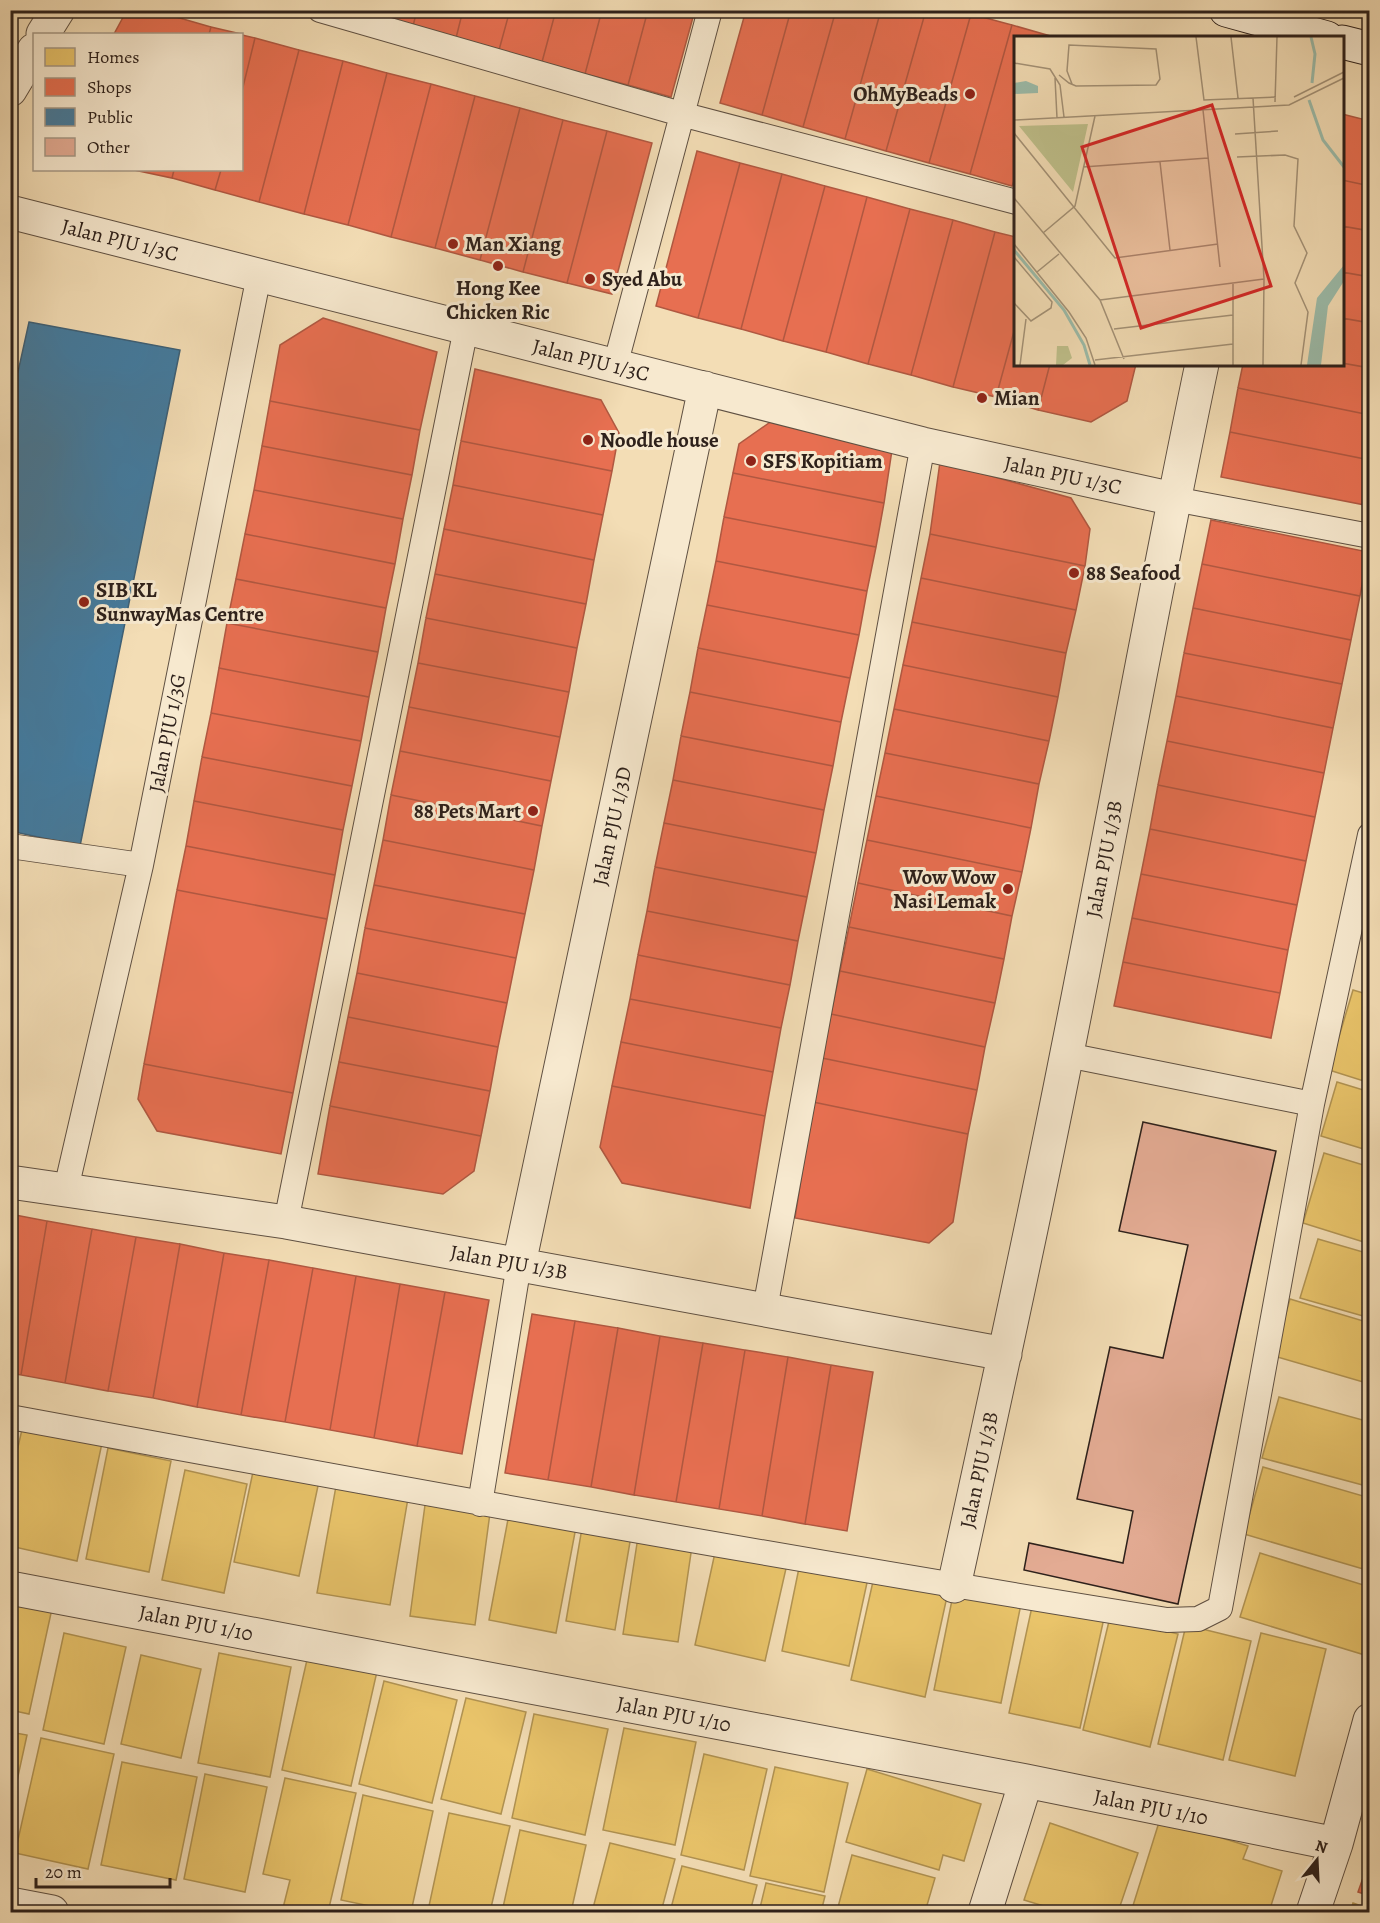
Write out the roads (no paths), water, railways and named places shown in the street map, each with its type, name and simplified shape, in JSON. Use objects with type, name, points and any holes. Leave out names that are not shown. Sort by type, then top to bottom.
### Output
[{"type":"street","points":[[44,33],[57,10]]},
{"type":"street","points":[[1226,10],[1288,24],[1321,36]]},
{"type":"street","points":[[1344,42],[1370,49]]},
{"type":"street","points":[[10,90],[33,52]]},
{"type":"street","name":"Jalan PJU 1/3C","points":[[10,212],[923,444],[1174,499]]},
{"type":"street","name":"Jalan PJU 1/3B","points":[[954,1586],[1067,1054],[1202,366]]},
{"type":"street","name":"Jalan PJU 1/3D","points":[[519,1264],[705,388]]},
{"type":"street","name":"Jalan PJU 1/3B","points":[[10,1182],[286,1222],[1005,1354]]},
{"type":"street","name":"Jalan PJU 1/10","points":[[10,1588],[1026,1781],[1336,1844]]},
{"type":"street","points":[[1313,1912],[1336,1844],[1370,1720]]},
{"type":"street","points":[[985,1912],[1026,1781]]},
{"type":"street","points":[[10,1904],[52,1912]]},
{"type":"lane","points":[[320,10],[681,114],[1014,201]]},
{"type":"lane","points":[[615,366],[710,10]]},
{"type":"lane","name":"Jalan PJU 1/3G","points":[[66,1190],[141,865],[259,275]]},
{"type":"lane","points":[[286,1222],[465,328]]},
{"type":"lane","points":[[765,1310],[923,444]]},
{"type":"lane","points":[[1174,499],[1370,536]]},
{"type":"lane","points":[[10,1417],[480,1504],[954,1586],[1167,1620],[1198,1619],[1220,1608],[1312,1104],[1370,836]]},
{"type":"lane","points":[[10,846],[141,865]]},
{"type":"lane","points":[[1067,1054],[1312,1104]]},
{"type":"lane","points":[[480,1504],[519,1264]]},
{"type":"place","name":"OhMyBeads","points":[[970,94]]},
{"type":"place","name":"Man Xiang","points":[[453,244]]},
{"type":"place","name":"Hong Kee Chicken Ric","points":[[498,266]]},
{"type":"place","name":"Syed Abu","points":[[590,279]]},
{"type":"place","name":"Mian","points":[[982,398]]},
{"type":"place","name":"Noodle house","points":[[588,440]]},
{"type":"place","name":"SFS Kopitiam","points":[[751,461]]},
{"type":"place","name":"88 Seafood","points":[[1074,573]]},
{"type":"place","name":"SIB KL SunwayMas Centre","points":[[84,602]]},
{"type":"place","name":"88 Pets Mart","points":[[533,811]]},
{"type":"place","name":"Wow Wow Nasi Lemak","points":[[1008,889]]}]
